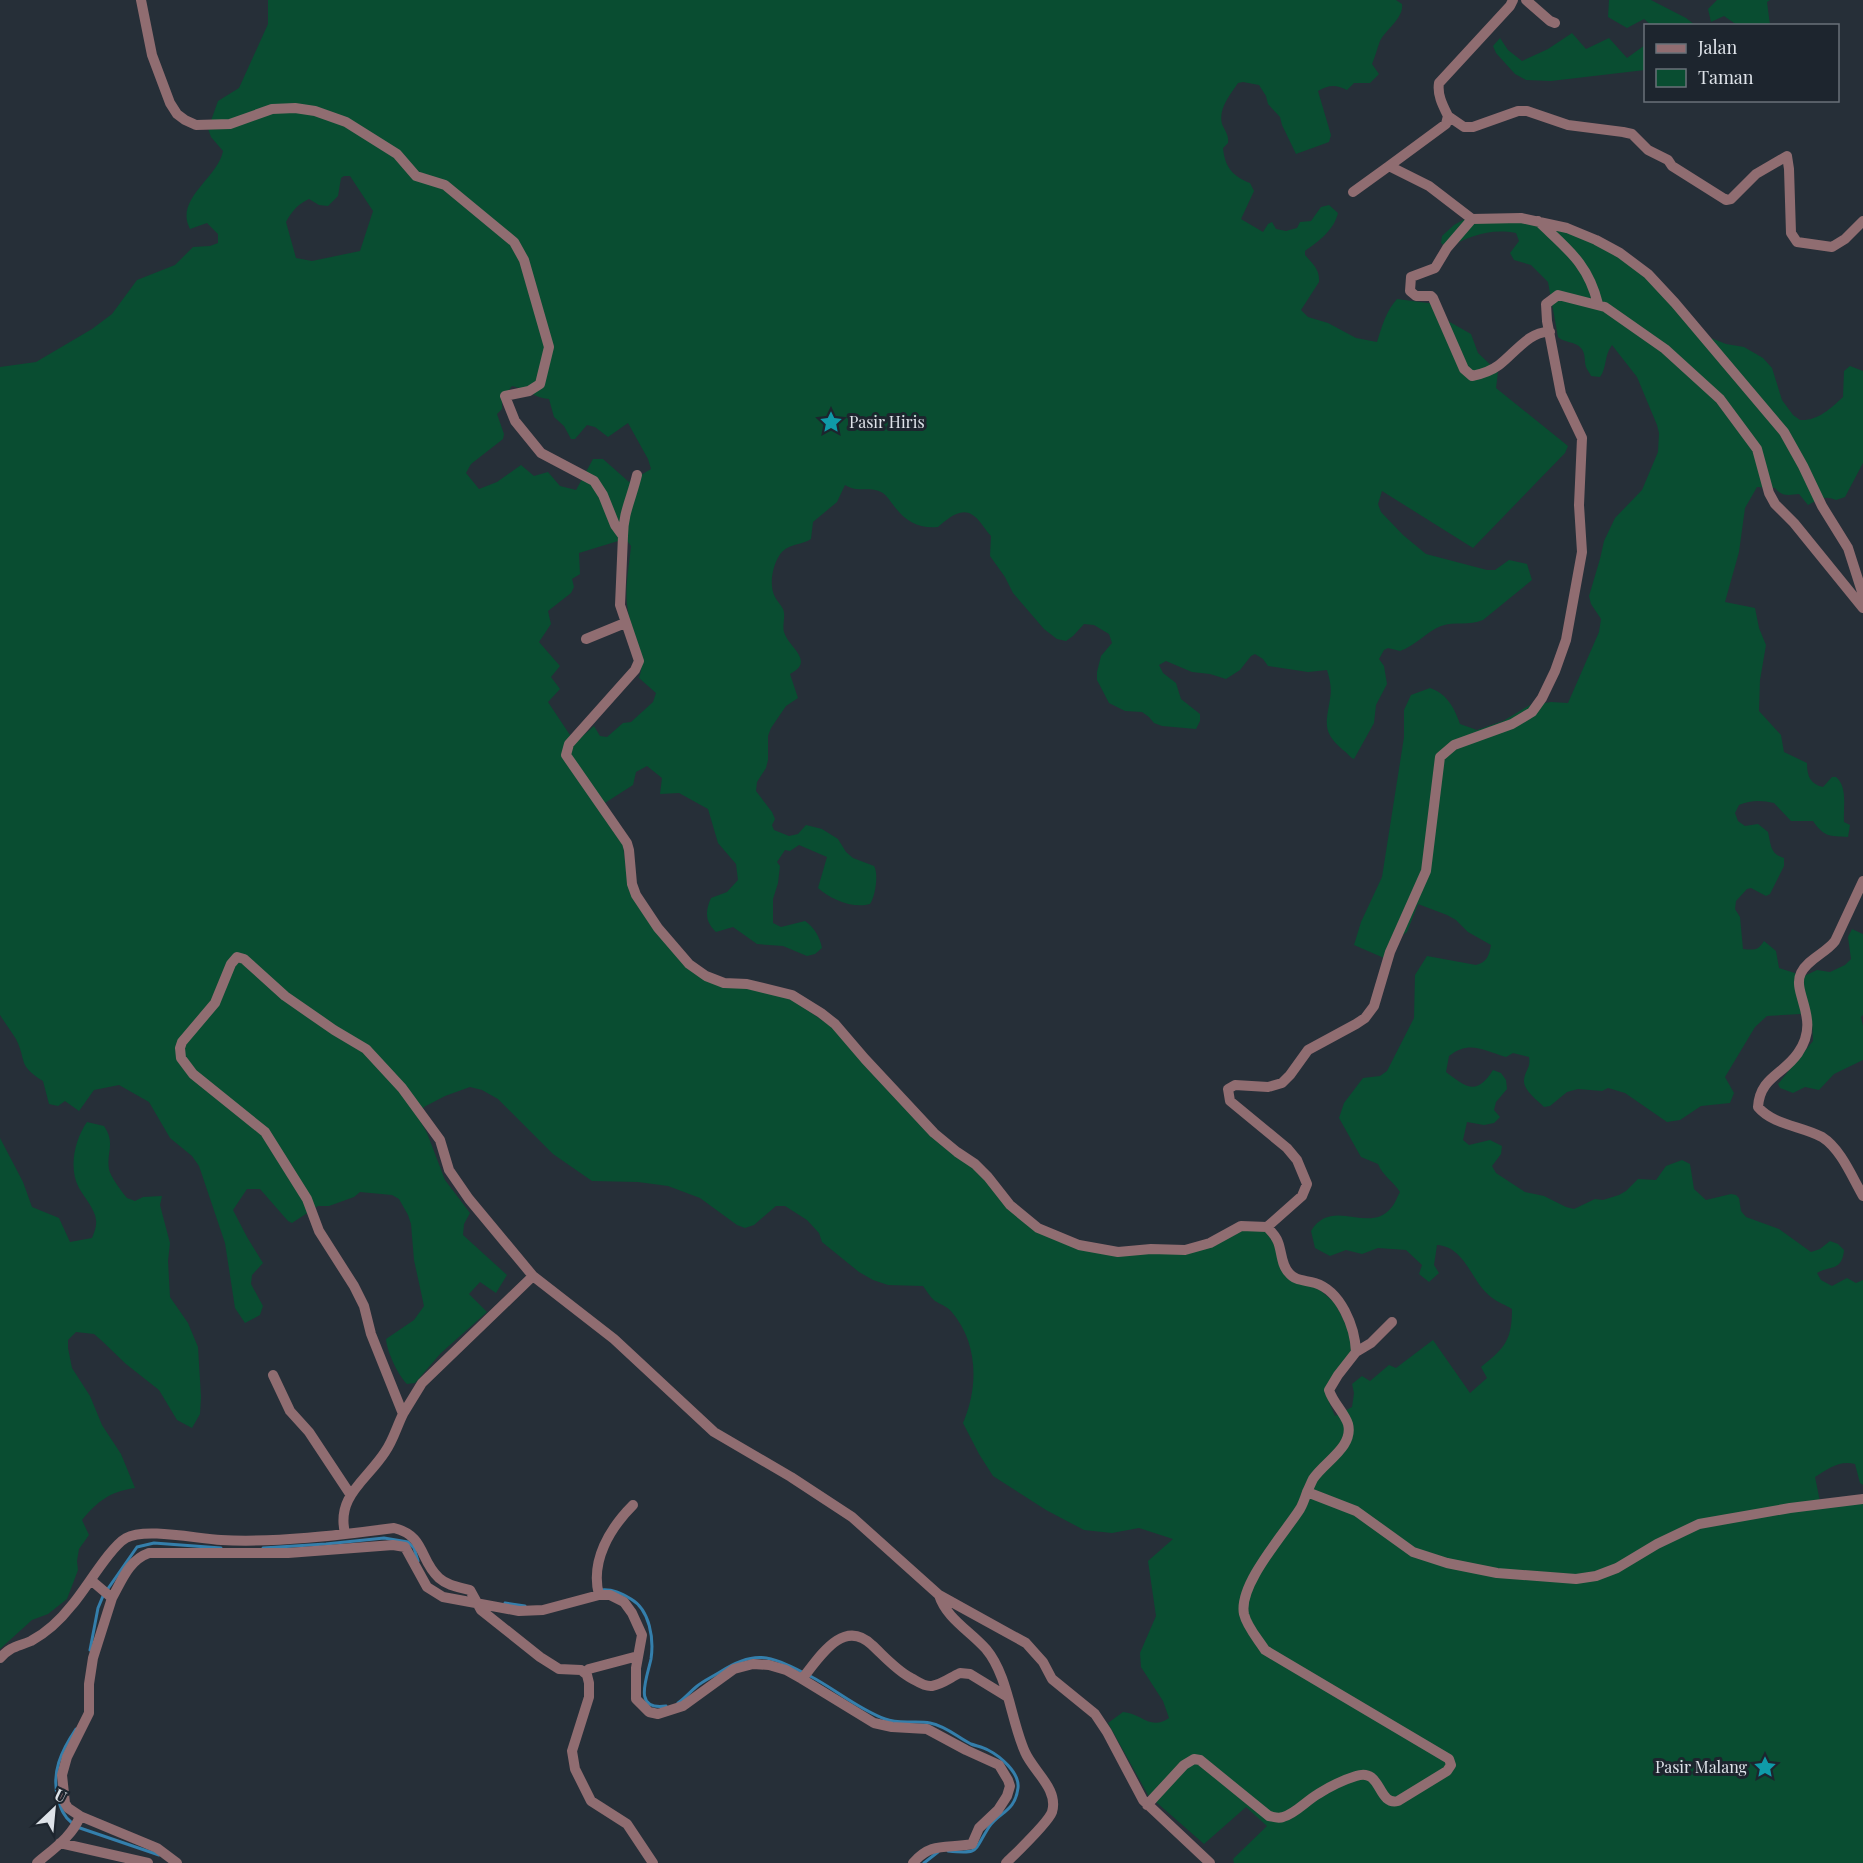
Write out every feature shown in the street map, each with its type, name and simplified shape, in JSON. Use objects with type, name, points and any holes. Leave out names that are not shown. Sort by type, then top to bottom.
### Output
[{"type":"street","points":[[141,0],[152,55],[170,104],[185,120],[196,125],[230,124],[272,109],[296,108],[315,111],[346,123],[397,154],[416,176],[446,185],[514,242],[524,260],[549,347],[540,384],[529,391],[505,396],[515,421],[541,453],[594,481],[603,495],[615,525],[623,536]]},
{"type":"street","points":[[1513,0],[1442,79],[1438,90],[1449,116],[1464,128],[1518,111],[1527,111],[1568,125],[1632,134],[1648,150],[1668,160],[1671,166],[1726,200],[1731,199],[1756,174],[1787,156],[1791,233],[1797,242],[1832,248],[1863,221]]},
{"type":"street","points":[[1526,0],[1555,23]]},
{"type":"street","points":[[1353,192],[1443,128],[1449,116]]},
{"type":"street","points":[[1389,166],[1430,186],[1472,219],[1501,217],[1537,220],[1567,228],[1620,253],[1648,274],[1784,432],[1822,506],[1848,548],[1863,595]]},
{"type":"street","points":[[1472,219],[1447,248],[1436,268],[1411,277],[1410,291],[1416,296],[1433,298],[1464,369],[1472,376],[1490,371],[1533,336],[1550,332]]},
{"type":"street","points":[[1537,220],[1578,260],[1592,283],[1598,304]]},
{"type":"street","points":[[637,475],[623,521],[620,605],[639,661],[637,668],[575,736],[569,744],[566,755],[627,843],[632,884],[642,905],[658,928],[689,964],[706,976],[724,983],[747,984],[792,995],[835,1024],[934,1133],[988,1177],[1010,1205],[1027,1220],[1060,1239],[1118,1252],[1151,1249],[1185,1250],[1210,1243],[1241,1226],[1267,1227],[1302,1196],[1307,1184],[1297,1161],[1287,1148],[1230,1101],[1228,1089],[1235,1085],[1268,1087],[1282,1083],[1308,1050],[1365,1018],[1374,1006],[1390,952],[1426,871],[1440,757],[1454,746],[1512,723],[1532,712],[1542,698],[1555,671],[1566,640],[1582,552],[1579,505],[1582,438],[1561,394],[1546,304],[1551,299],[1558,295],[1598,304],[1612,311],[1665,349],[1720,399],[1757,449],[1769,493],[1775,504],[1794,523],[1863,608]]},
{"type":"street","points":[[586,639],[625,623]]},
{"type":"street","points":[[1863,881],[1834,941],[1802,971],[1798,981],[1806,1006],[1807,1036],[1798,1054],[1760,1091],[1758,1107],[1773,1119],[1792,1124],[1828,1142],[1863,1196]]},
{"type":"street","points":[[403,1414],[371,1334],[364,1306],[319,1231],[307,1199],[265,1132],[193,1074],[181,1058],[182,1042],[215,1003],[231,964],[237,957],[244,959],[309,1014],[366,1049],[402,1088],[422,1115],[440,1140],[449,1170],[469,1199],[533,1276],[614,1339],[714,1432],[791,1477],[852,1517],[939,1595],[1026,1643],[1042,1662],[1052,1679],[1095,1714],[1147,1804],[1210,1863]]},
{"type":"street","points":[[1267,1227],[1279,1244],[1288,1273],[1294,1278],[1323,1286],[1338,1301],[1352,1328],[1356,1352]]},
{"type":"street","points":[[345,1533],[342,1521],[350,1494],[387,1450],[403,1414],[422,1383],[533,1276]]},
{"type":"street","points":[[1147,1804],[1184,1765],[1194,1759],[1200,1760],[1269,1816],[1278,1818],[1285,1817],[1318,1794],[1355,1776],[1365,1774],[1374,1781],[1387,1800],[1398,1801],[1447,1771],[1451,1766],[1449,1759],[1265,1650],[1248,1625],[1244,1613],[1243,1599],[1265,1558],[1301,1508],[1314,1478],[1348,1436],[1347,1422],[1332,1400],[1329,1390],[1356,1352],[1371,1343],[1392,1322]]},
{"type":"street","points":[[273,1375],[290,1411],[309,1432],[350,1494]]},
{"type":"street","points":[[1307,1492],[1356,1511],[1413,1552],[1448,1563],[1497,1573],[1576,1579],[1596,1576],[1617,1568],[1657,1544],[1699,1524],[1790,1508],[1863,1499]]},
{"type":"street","points":[[598,1590],[596,1573],[609,1533],[633,1505]]},
{"type":"street","points":[[0,1658],[8,1648],[30,1641],[44,1633],[73,1605],[111,1552],[126,1537],[146,1533],[222,1540],[283,1539],[394,1528],[413,1536],[438,1577],[445,1583],[470,1590],[474,1599],[498,1625],[540,1658],[559,1669],[585,1672],[638,1656]]},
{"type":"street","points":[[177,1863],[157,1848],[79,1819],[65,1803],[62,1775],[67,1757],[89,1713],[89,1684],[93,1658],[112,1598],[132,1562],[148,1553],[288,1553],[393,1545],[405,1547],[427,1587],[443,1597],[474,1599],[519,1611],[543,1610],[598,1590],[624,1602],[642,1635],[638,1656],[636,1699],[649,1712],[658,1714],[683,1706],[708,1686],[744,1665],[769,1665],[805,1676],[874,1723],[892,1727],[927,1729],[966,1750],[995,1762],[1005,1773],[1010,1786],[998,1810],[979,1828],[972,1844],[943,1845],[929,1849],[913,1863]]},
{"type":"street","points":[[92,1581],[112,1598]]},
{"type":"street","points":[[939,1595],[944,1608],[987,1650],[996,1667],[1024,1750],[1050,1790],[1053,1803],[1052,1813],[1006,1863]]},
{"type":"street","points":[[805,1676],[838,1639],[852,1634],[861,1636],[870,1642],[906,1675],[923,1685],[930,1686],[951,1679],[960,1672],[970,1674],[1007,1697]]},
{"type":"street","points":[[585,1672],[590,1683],[589,1698],[572,1751],[575,1769],[591,1801],[627,1824],[653,1863]]},
{"type":"street","points":[[37,1863],[60,1843],[79,1819]]},
{"type":"street","points":[[60,1843],[148,1863]]},
{"type":"green space","points":[[268,0],[1396,0],[1402,4],[1398,19],[1380,41],[1372,64],[1379,74],[1370,83],[1354,83],[1347,90],[1332,86],[1318,91],[1331,135],[1329,142],[1296,154],[1280,117],[1268,104],[1259,85],[1238,83],[1226,102],[1221,118],[1228,138],[1228,143],[1223,148],[1228,166],[1234,174],[1250,183],[1254,191],[1241,219],[1263,232],[1272,222],[1276,229],[1286,231],[1297,228],[1300,222],[1311,221],[1321,207],[1329,205],[1338,213],[1333,225],[1321,239],[1305,251],[1305,255],[1317,271],[1319,282],[1301,310],[1308,317],[1328,323],[1356,338],[1377,342],[1387,314],[1397,299],[1436,304],[1448,321],[1471,334],[1478,353],[1498,372],[1496,388],[1568,446],[1565,453],[1473,548],[1382,491],[1378,504],[1381,512],[1403,535],[1426,554],[1487,570],[1495,570],[1509,560],[1527,564],[1532,580],[1483,620],[1441,626],[1405,649],[1400,651],[1388,648],[1384,650],[1379,659],[1384,666],[1387,684],[1376,705],[1374,723],[1354,759],[1336,744],[1327,727],[1331,688],[1327,670],[1308,672],[1268,666],[1255,654],[1240,670],[1226,679],[1192,672],[1166,661],[1159,665],[1163,673],[1176,683],[1181,699],[1200,714],[1200,721],[1196,729],[1162,726],[1154,723],[1142,712],[1125,711],[1109,703],[1097,680],[1097,672],[1101,656],[1112,643],[1109,634],[1094,625],[1084,624],[1066,641],[1057,639],[1044,629],[1013,593],[990,556],[991,536],[976,518],[964,512],[946,520],[938,527],[925,527],[903,516],[881,492],[854,489],[845,485],[837,502],[813,522],[811,539],[782,552],[772,576],[773,593],[784,612],[784,632],[801,659],[801,664],[790,674],[798,698],[786,706],[771,728],[768,736],[768,760],[757,782],[756,791],[772,812],[775,819],[772,825],[774,830],[789,836],[798,834],[806,825],[822,829],[838,839],[853,858],[874,866],[876,885],[870,904],[856,905],[842,902],[818,888],[827,857],[799,845],[790,851],[785,850],[777,862],[780,866],[773,899],[773,923],[781,927],[805,921],[816,933],[822,948],[815,954],[807,956],[783,946],[757,944],[733,927],[716,932],[707,916],[711,898],[727,892],[738,880],[736,864],[718,843],[708,809],[679,793],[660,794],[662,778],[647,766],[636,772],[633,785],[597,808],[623,845],[628,885],[686,967],[746,988],[791,999],[832,1027],[1036,1231],[1078,1249],[1186,1254],[1242,1230],[1265,1231],[1275,1245],[1280,1267],[1320,1290],[1335,1303],[1348,1329],[1352,1351],[1329,1402],[1335,1416],[1352,1407],[1354,1393],[1352,1384],[1362,1376],[1370,1381],[1389,1365],[1396,1368],[1433,1340],[1470,1393],[1487,1378],[1481,1367],[1506,1343],[1512,1320],[1512,1309],[1493,1299],[1484,1291],[1462,1258],[1447,1247],[1437,1245],[1434,1265],[1439,1273],[1429,1282],[1419,1274],[1422,1265],[1406,1250],[1378,1248],[1362,1254],[1346,1250],[1330,1256],[1315,1248],[1311,1231],[1320,1221],[1329,1216],[1372,1218],[1382,1215],[1394,1205],[1400,1192],[1378,1164],[1361,1157],[1339,1118],[1344,1103],[1363,1078],[1380,1076],[1387,1071],[1414,1018],[1415,975],[1427,956],[1476,965],[1487,958],[1491,945],[1468,932],[1456,920],[1418,904],[1407,932],[1390,944],[1384,958],[1354,945],[1361,922],[1382,877],[1404,737],[1404,710],[1411,695],[1430,688],[1449,702],[1460,724],[1477,730],[1503,721],[1530,705],[1551,702],[1568,703],[1599,632],[1601,619],[1591,604],[1589,596],[1604,541],[1615,518],[1642,490],[1658,452],[1657,425],[1637,377],[1612,345],[1600,377],[1591,376],[1581,348],[1558,337],[1548,282],[1531,265],[1514,260],[1510,253],[1519,241],[1516,233],[1489,232],[1447,248],[1441,243],[1442,236],[1454,225],[1472,215],[1519,215],[1626,254],[1706,336],[1726,344],[1744,347],[1763,358],[1772,368],[1782,400],[1793,415],[1800,420],[1818,416],[1843,397],[1844,371],[1850,366],[1863,371],[1863,463],[1845,497],[1836,500],[1822,498],[1808,505],[1799,494],[1786,495],[1775,488],[1757,487],[1745,508],[1739,552],[1725,602],[1755,608],[1759,628],[1766,645],[1760,680],[1759,711],[1781,735],[1784,752],[1807,763],[1812,782],[1823,787],[1832,777],[1840,781],[1844,792],[1844,822],[1850,825],[1848,837],[1831,836],[1820,830],[1813,821],[1791,821],[1774,803],[1756,801],[1739,805],[1735,813],[1738,821],[1745,826],[1758,824],[1768,832],[1774,851],[1784,858],[1784,866],[1770,894],[1766,896],[1751,888],[1747,889],[1736,901],[1735,909],[1740,917],[1743,949],[1755,949],[1760,947],[1764,941],[1776,951],[1779,968],[1804,976],[1817,970],[1830,972],[1845,965],[1851,959],[1848,937],[1852,929],[1863,934],[1863,1015],[1861,1017],[1863,1060],[1834,1074],[1819,1090],[1805,1087],[1793,1093],[1780,1088],[1778,1084],[1813,1041],[1812,1022],[1800,1014],[1767,1016],[1755,1027],[1725,1077],[1734,1093],[1730,1103],[1701,1106],[1680,1120],[1667,1122],[1625,1093],[1608,1088],[1602,1091],[1578,1089],[1567,1092],[1550,1106],[1544,1107],[1531,1095],[1524,1084],[1529,1057],[1513,1053],[1506,1057],[1483,1049],[1463,1048],[1449,1056],[1446,1072],[1472,1087],[1482,1083],[1493,1070],[1501,1073],[1506,1080],[1507,1089],[1496,1102],[1494,1110],[1500,1117],[1494,1123],[1484,1125],[1467,1122],[1463,1140],[1469,1145],[1490,1140],[1502,1146],[1501,1154],[1492,1166],[1496,1173],[1525,1192],[1544,1196],[1574,1209],[1595,1199],[1603,1200],[1619,1195],[1638,1179],[1656,1180],[1666,1166],[1682,1160],[1690,1164],[1694,1189],[1706,1200],[1731,1194],[1736,1195],[1739,1198],[1741,1211],[1746,1217],[1779,1229],[1811,1252],[1820,1249],[1830,1241],[1838,1244],[1844,1250],[1841,1262],[1835,1267],[1817,1273],[1821,1280],[1832,1286],[1847,1278],[1856,1283],[1863,1280],[1863,1485],[1860,1483],[1855,1464],[1849,1463],[1829,1468],[1815,1477],[1821,1506],[1863,1503],[1863,1863],[1234,1863],[1233,1859],[1267,1826],[1246,1807],[1204,1844],[1148,1795],[1108,1723],[1123,1712],[1156,1723],[1169,1718],[1163,1701],[1141,1667],[1140,1653],[1156,1616],[1148,1561],[1173,1539],[1139,1528],[1112,1533],[1084,1530],[1046,1510],[993,1476],[963,1423],[972,1394],[973,1379],[971,1350],[967,1336],[951,1311],[933,1299],[923,1286],[888,1285],[859,1272],[822,1242],[819,1233],[807,1220],[785,1206],[776,1206],[754,1225],[745,1228],[737,1225],[700,1198],[668,1186],[638,1182],[592,1181],[553,1154],[498,1099],[482,1090],[470,1087],[424,1107],[418,1117],[427,1133],[445,1180],[470,1213],[464,1224],[463,1235],[507,1275],[496,1293],[480,1282],[469,1294],[487,1312],[441,1353],[415,1383],[407,1384],[394,1363],[386,1339],[414,1320],[424,1306],[414,1260],[411,1224],[399,1199],[392,1195],[360,1192],[354,1197],[329,1206],[318,1206],[292,1223],[260,1189],[247,1189],[233,1210],[263,1263],[252,1275],[251,1284],[263,1306],[260,1315],[245,1323],[235,1308],[225,1243],[199,1166],[192,1156],[170,1138],[149,1102],[119,1085],[94,1090],[79,1111],[65,1101],[58,1106],[49,1104],[43,1081],[29,1071],[16,1039],[0,1015],[0,367],[36,362],[92,329],[112,314],[137,280],[175,265],[193,247],[218,243],[218,234],[207,223],[190,229],[187,218],[188,208],[192,198],[219,161],[223,151],[211,137],[208,129],[218,101],[239,88],[268,24]],"holes":[[[350,176],[373,211],[360,251],[312,261],[296,258],[286,222],[288,218],[298,206],[309,199],[319,205],[328,206],[338,196],[341,178]],[[512,386],[549,399],[554,417],[564,426],[571,439],[575,439],[587,425],[595,427],[608,437],[628,423],[651,469],[629,482],[603,459],[593,459],[576,490],[560,486],[548,472],[534,476],[521,465],[497,482],[479,489],[466,473],[471,464],[503,439],[504,434],[497,414],[502,409],[502,400]],[[618,541],[628,542],[631,546],[626,595],[630,620],[641,652],[639,678],[656,693],[653,702],[631,722],[623,723],[607,737],[600,736],[594,726],[578,740],[570,735],[548,702],[560,689],[551,677],[560,666],[539,642],[551,624],[548,611],[571,593],[574,587],[572,579],[580,574],[579,553]]]},
{"type":"green space","points":[[1609,0],[1651,0],[1694,24],[1650,24],[1644,19],[1627,28],[1608,17]]},
{"type":"green space","points":[[1717,0],[1770,0],[1767,2],[1770,24],[1736,24],[1724,16],[1711,22],[1708,9]]},
{"type":"green space","points":[[1572,33],[1586,49],[1609,38],[1627,58],[1644,46],[1644,70],[1551,81],[1526,80],[1515,74],[1496,53],[1493,46],[1500,38],[1508,50],[1522,61],[1548,49]]},
{"type":"green space","points":[[87,1122],[104,1126],[108,1132],[110,1172],[127,1198],[135,1201],[143,1197],[162,1196],[160,1205],[170,1243],[168,1261],[170,1297],[188,1323],[198,1347],[200,1414],[192,1428],[177,1420],[159,1390],[126,1364],[94,1334],[76,1332],[68,1340],[72,1368],[90,1396],[102,1425],[121,1454],[135,1488],[105,1498],[82,1520],[89,1535],[79,1549],[78,1570],[67,1599],[48,1614],[32,1620],[0,1649],[0,1138],[23,1182],[32,1207],[59,1218],[70,1242],[92,1238],[96,1225],[95,1216],[92,1207],[79,1188],[74,1172],[76,1145]]},
{"type":"waterway","points":[[263,1548],[384,1538],[408,1542],[414,1548],[418,1561]]},
{"type":"waterway","points":[[107,1590],[137,1547],[154,1543],[221,1548]]},
{"type":"waterway","points":[[601,1590],[624,1595],[643,1610],[652,1643],[645,1698],[655,1706],[666,1706]]},
{"type":"waterway","points":[[90,1650],[98,1608],[103,1596]]},
{"type":"waterway","points":[[505,1603],[525,1606]]},
{"type":"waterway","points":[[678,1703],[705,1681],[743,1660],[771,1659],[804,1673]]},
{"type":"waterway","points":[[810,1676],[865,1710],[885,1719],[896,1722],[936,1724],[971,1744],[993,1753],[1013,1771],[1018,1788],[1010,1807],[993,1822],[975,1850],[948,1851]]},
{"type":"waterway","points":[[72,1823],[60,1806],[56,1780],[62,1754],[76,1729]]},
{"type":"waterway","points":[[77,1827],[159,1855]]},
{"type":"waterway","points":[[924,1863],[938,1852]]},
{"type":"place","name":"Pasir Hiris","points":[[831,422]]},
{"type":"place","name":"Pasir Malang","points":[[1765,1767]]}]
